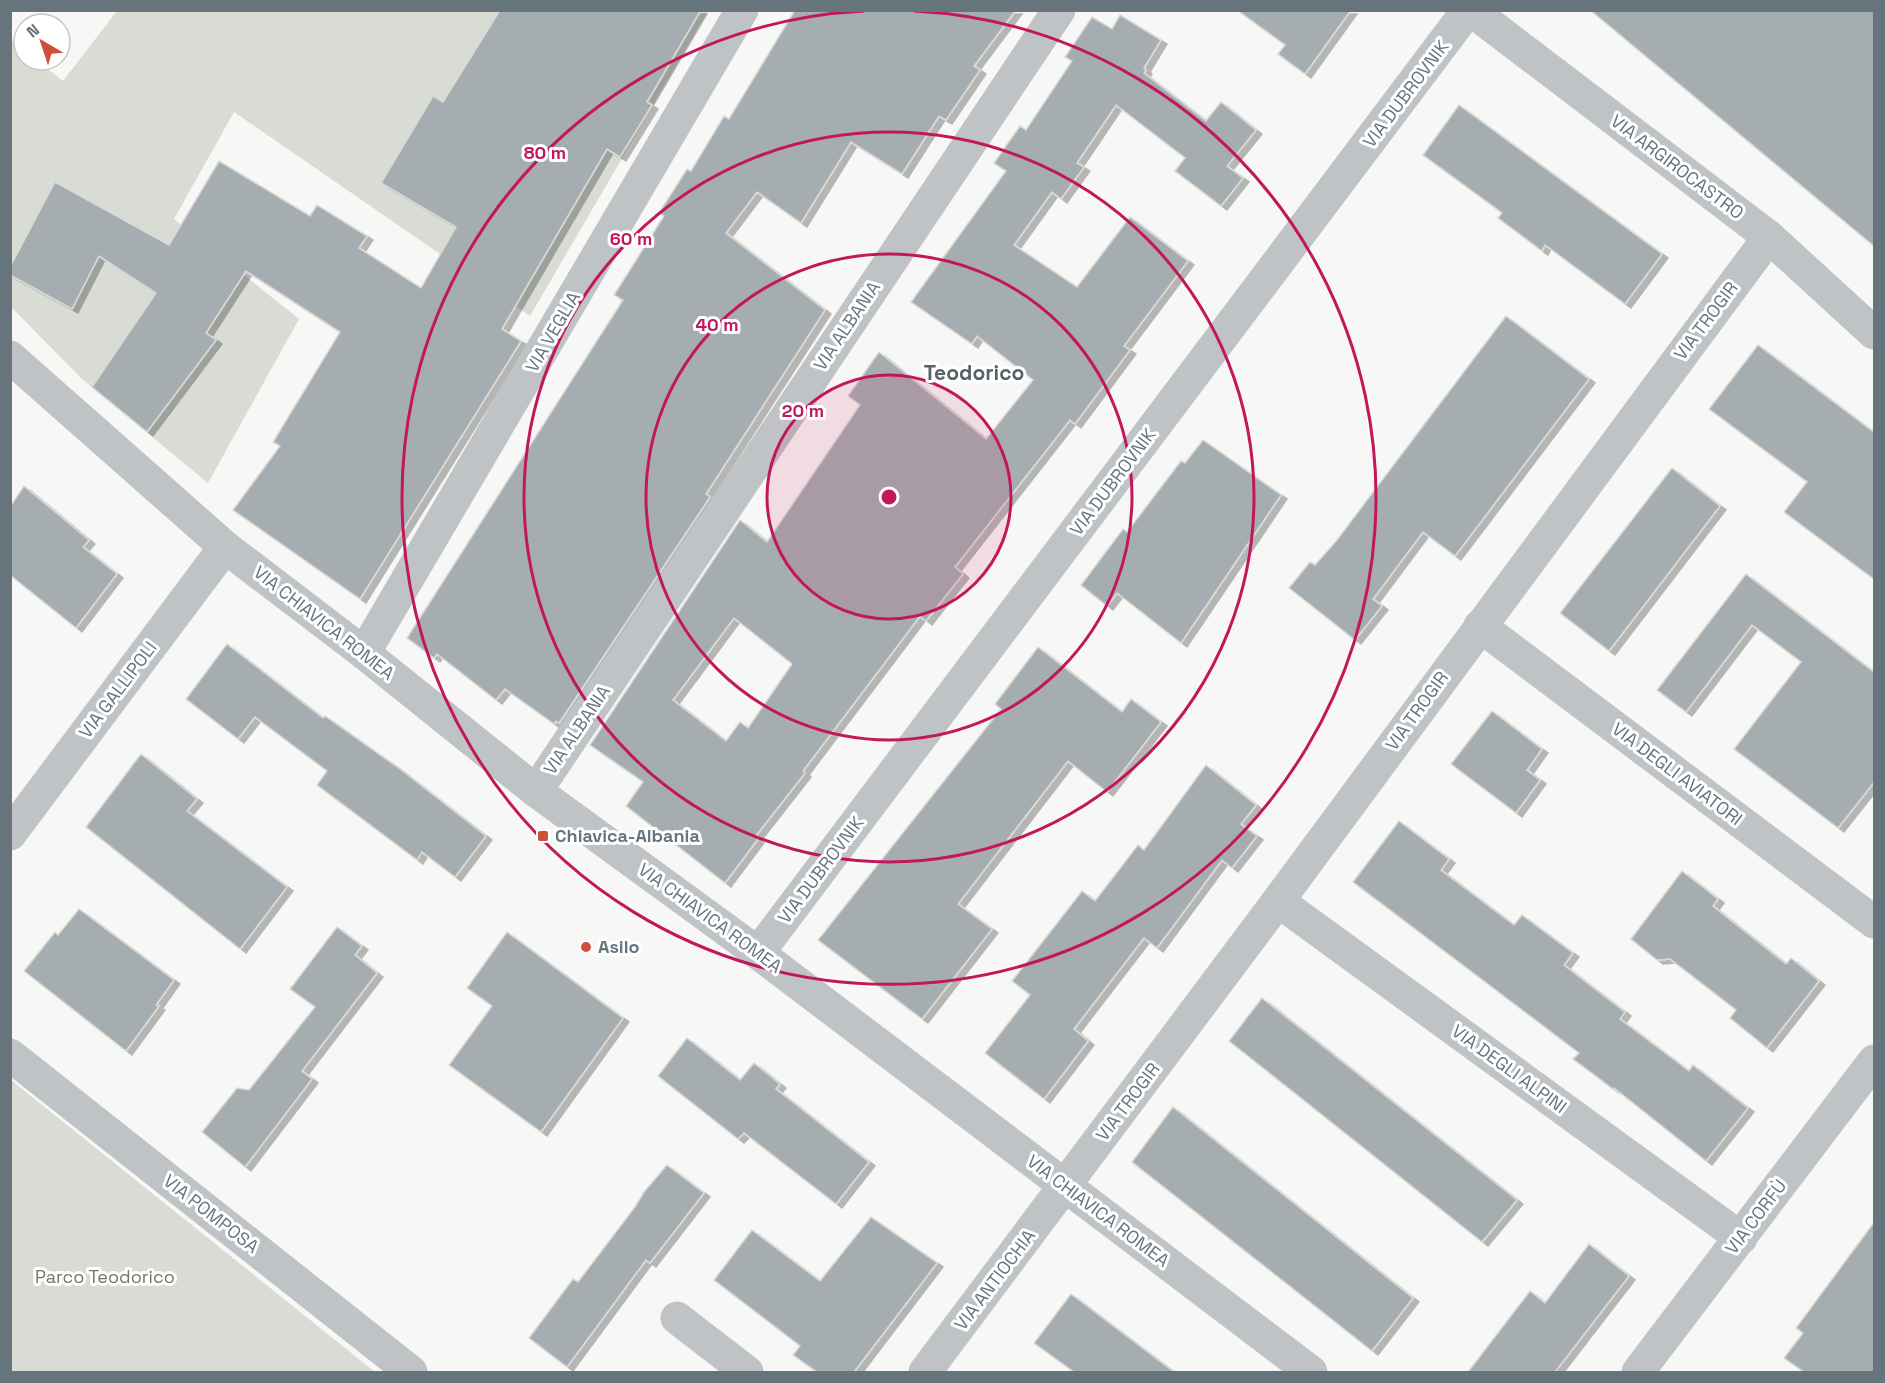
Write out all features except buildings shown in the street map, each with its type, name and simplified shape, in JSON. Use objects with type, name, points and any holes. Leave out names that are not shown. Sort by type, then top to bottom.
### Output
[{"type":"street","name":"VIA VEGLIA","points":[[364,653],[742,10]]},
{"type":"street","name":"VIA ALBANIA","points":[[536,791],[1059,10]]},
{"type":"street","name":"VIA ARGIROCASTRO","points":[[1470,10],[1769,237],[1875,333]]},
{"type":"street","name":"VIA DUBROVNIK","points":[[758,953],[1470,10]]},
{"type":"street","name":"VIA TROGIR","points":[[1065,1187],[1769,237]]},
{"type":"street","name":"VIA CHIAVICA ROMEA","points":[[10,357],[225,547],[364,653],[536,791],[758,953],[1311,1372]]},
{"type":"street","name":"VIA GALLIPOLI","points":[[10,834],[225,547]]},
{"type":"street","name":"VIA DEGLI AVIATORI","points":[[1480,626],[1875,922]]},
{"type":"street","name":"VIA DEGLI ALPINI","points":[[1278,902],[1741,1238]]},
{"type":"street","name":"VIA POMPOSA","points":[[10,1055],[411,1372]]},
{"type":"street","name":"VIA CORFÙ","points":[[1638,1372],[1875,1061]]},
{"type":"street","name":"VIA ANTIOCHIA","points":[[925,1372],[1065,1187]]},
{"type":"street","points":[[677,1318],[747,1372]]},
{"type":"green space","points":[[117,11],[708,11],[530,316],[234,112],[174,219],[299,319],[208,483],[82,379],[11,307],[10,40],[12,42],[12,72],[51,72],[63,81]]},
{"type":"green space","name":"Parco Teodorico","points":[[11,1080],[370,1368],[375,1372],[11,1372]]},
{"type":"place","name":"Chiavica-Albania","points":[[543,836]]},
{"type":"place","name":"Asilo","points":[[586,947]]},
{"type":"district","name":"Teodorico","points":[[974,373]]}]
